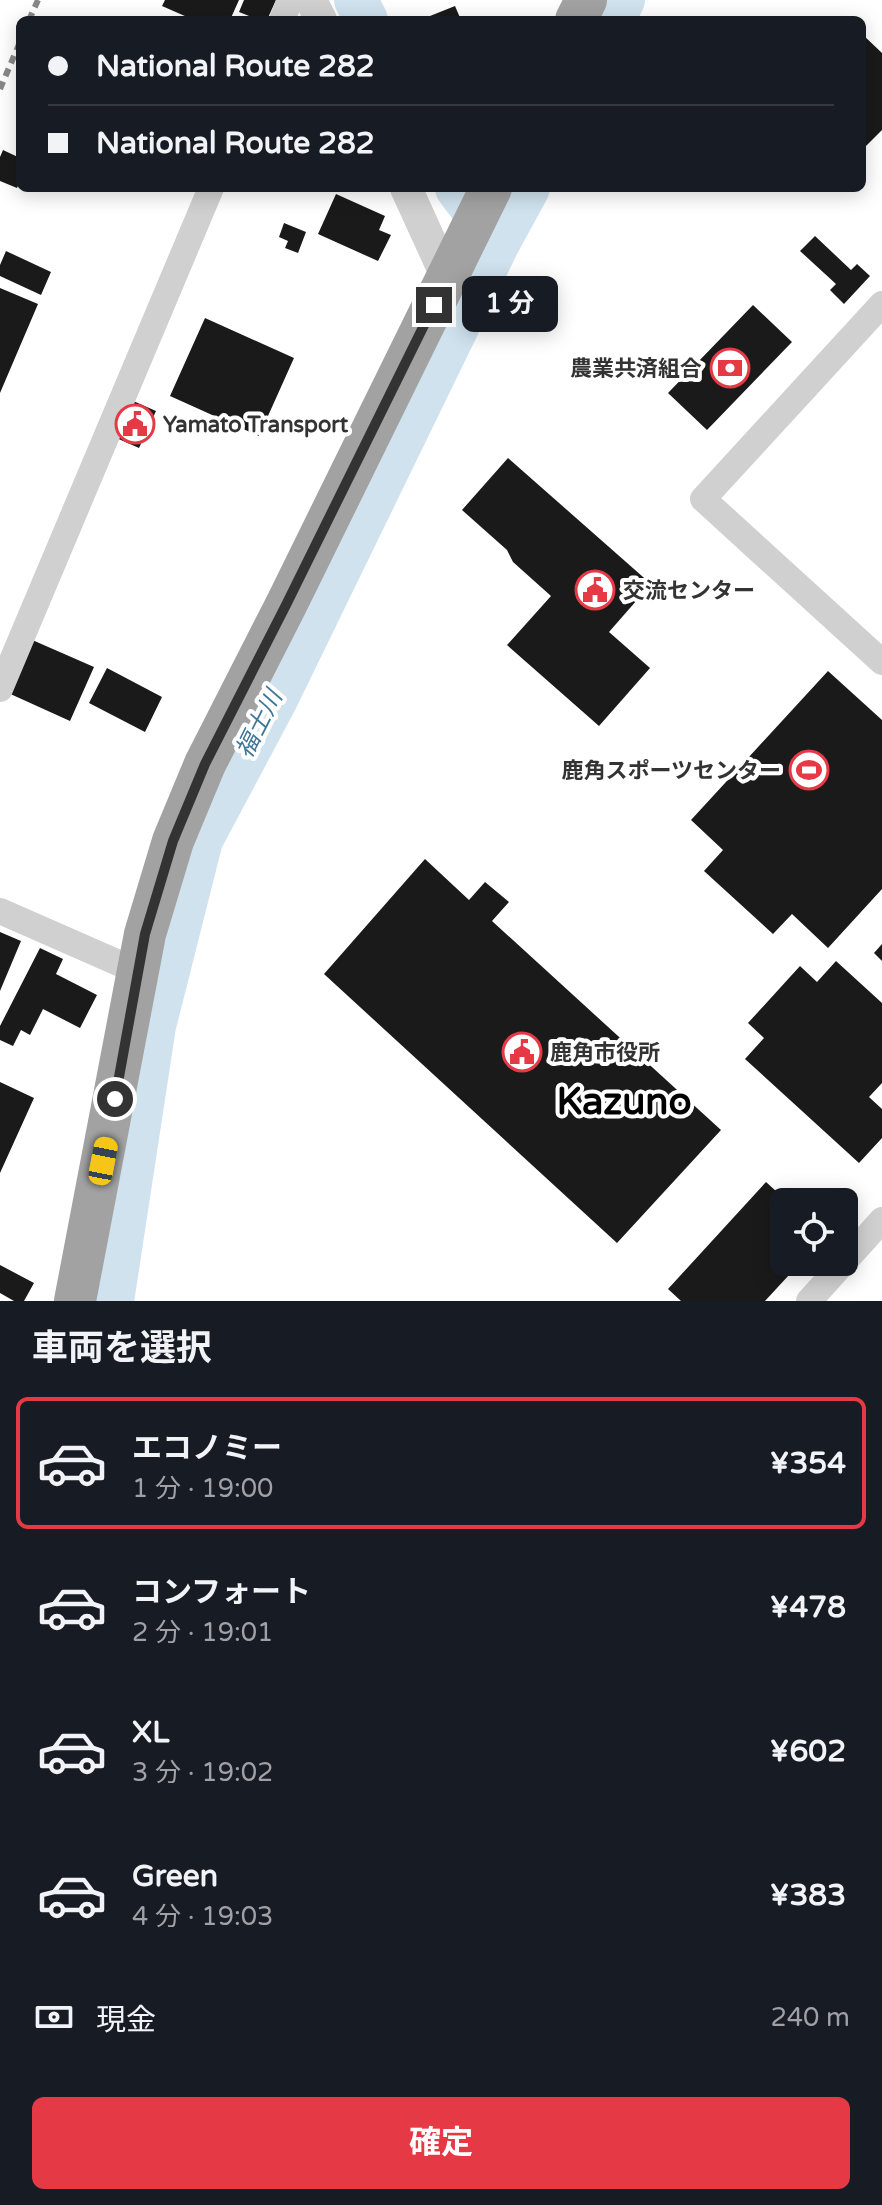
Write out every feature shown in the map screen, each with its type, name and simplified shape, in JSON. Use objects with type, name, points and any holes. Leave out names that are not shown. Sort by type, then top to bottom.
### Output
[{"type":"highway","points":[[75,1301],[145,934],[173,841],[205,764],[489,192]]},
{"type":"street","points":[[0,689],[209,192]]},
{"type":"street","points":[[408,192],[452,266]]},
{"type":"street","points":[[882,304],[703,499],[882,662]]},
{"type":"street","points":[[0,911],[139,972]]},
{"type":"street","points":[[809,1301],[882,1220]]},
{"type":"building","points":[[165,0],[239,0],[232,16],[185,16],[162,6]]},
{"type":"building","points":[[244,0],[276,0],[269,16],[249,16],[239,12]]},
{"type":"building","points":[[455,6],[459,16],[430,16]]},
{"type":"building","points":[[866,38],[882,53],[882,130],[866,146]]},
{"type":"building","points":[[3,150],[16,156],[16,188],[0,181]]},
{"type":"building","points":[[336,194],[385,216],[379,230],[391,235],[378,261],[318,234]]},
{"type":"building","points":[[284,223],[306,232],[298,253],[285,248],[288,241],[279,237]]},
{"type":"building","points":[[815,236],[851,270],[857,264],[870,276],[844,304],[830,290],[836,284],[800,251]]},
{"type":"building","points":[[6,251],[51,272],[41,295],[0,276],[0,265]]},
{"type":"building","points":[[0,288],[38,304],[0,393]]},
{"type":"building","name":"農業共済組合","points":[[753,305],[792,342],[707,430],[668,393]]},
{"type":"building","points":[[205,318],[294,358],[259,436],[170,396]]},
{"type":"building","name":"Yamato Transport","points":[[131,400],[156,411],[139,448],[114,437]]},
{"type":"building","name":"交流センター","points":[[508,458],[651,584],[609,632],[650,668],[599,726],[507,645],[551,596],[513,562],[507,550],[462,510]]},
{"type":"building","points":[[30,639],[94,667],[70,721],[6,692]]},
{"type":"building","points":[[107,668],[162,697],[145,732],[89,703]]},
{"type":"building","name":"鹿角スポーツセンター","points":[[828,671],[882,720],[882,889],[828,948],[792,914],[773,934],[704,871],[723,850],[691,820]]},
{"type":"building","name":"鹿角市役所","points":[[425,859],[469,900],[485,882],[509,902],[492,921],[721,1130],[617,1243],[324,974]]},
{"type":"building","points":[[0,932],[21,941],[0,991]]},
{"type":"building","points":[[882,944],[882,961],[874,953]]},
{"type":"building","points":[[40,948],[63,959],[56,974],[97,995],[80,1028],[43,1009],[30,1035],[21,1030],[13,1046],[0,1040],[0,1026]]},
{"type":"building","points":[[836,961],[882,1003],[882,1083],[869,1097],[882,1109],[882,1138],[859,1163],[745,1059],[764,1038],[748,1023],[800,966],[817,982]]},
{"type":"building","points":[[0,1082],[34,1098],[0,1173]]},
{"type":"building","points":[[766,1182],[773,1188],[770,1188],[770,1276],[788,1276],[765,1301],[681,1301],[668,1289]]},
{"type":"building","points":[[0,1265],[34,1283],[24,1301],[14,1301],[0,1293]]},
{"type":"waterway","points":[[356,0],[364,16]]},
{"type":"waterway","name":"福士川","points":[[615,16],[623,0]]},
{"type":"waterway","points":[[460,192],[498,243]]},
{"type":"waterway","name":"福士川","points":[[112,1301],[154,1026],[201,840],[275,701],[498,243],[526,192]]},
{"type":"railway","points":[[31,16],[38,0]]},
{"type":"railway","points":[[0,89],[16,51]]},
{"type":"place","name":"農業共済組合","points":[[730,368]]},
{"type":"place","name":"Yamato Transport","points":[[135,424]]},
{"type":"place","name":"交流センター","points":[[595,590]]},
{"type":"place","name":"鹿角スポーツセンター","points":[[809,770]]},
{"type":"place","name":"鹿角市役所","points":[[522,1052]]},
{"type":"district","name":"Kazuno","points":[[624,1101]]},
{"type":"route","points":[[115,1099],[145,934],[173,841],[205,764],[434,305]]}]
